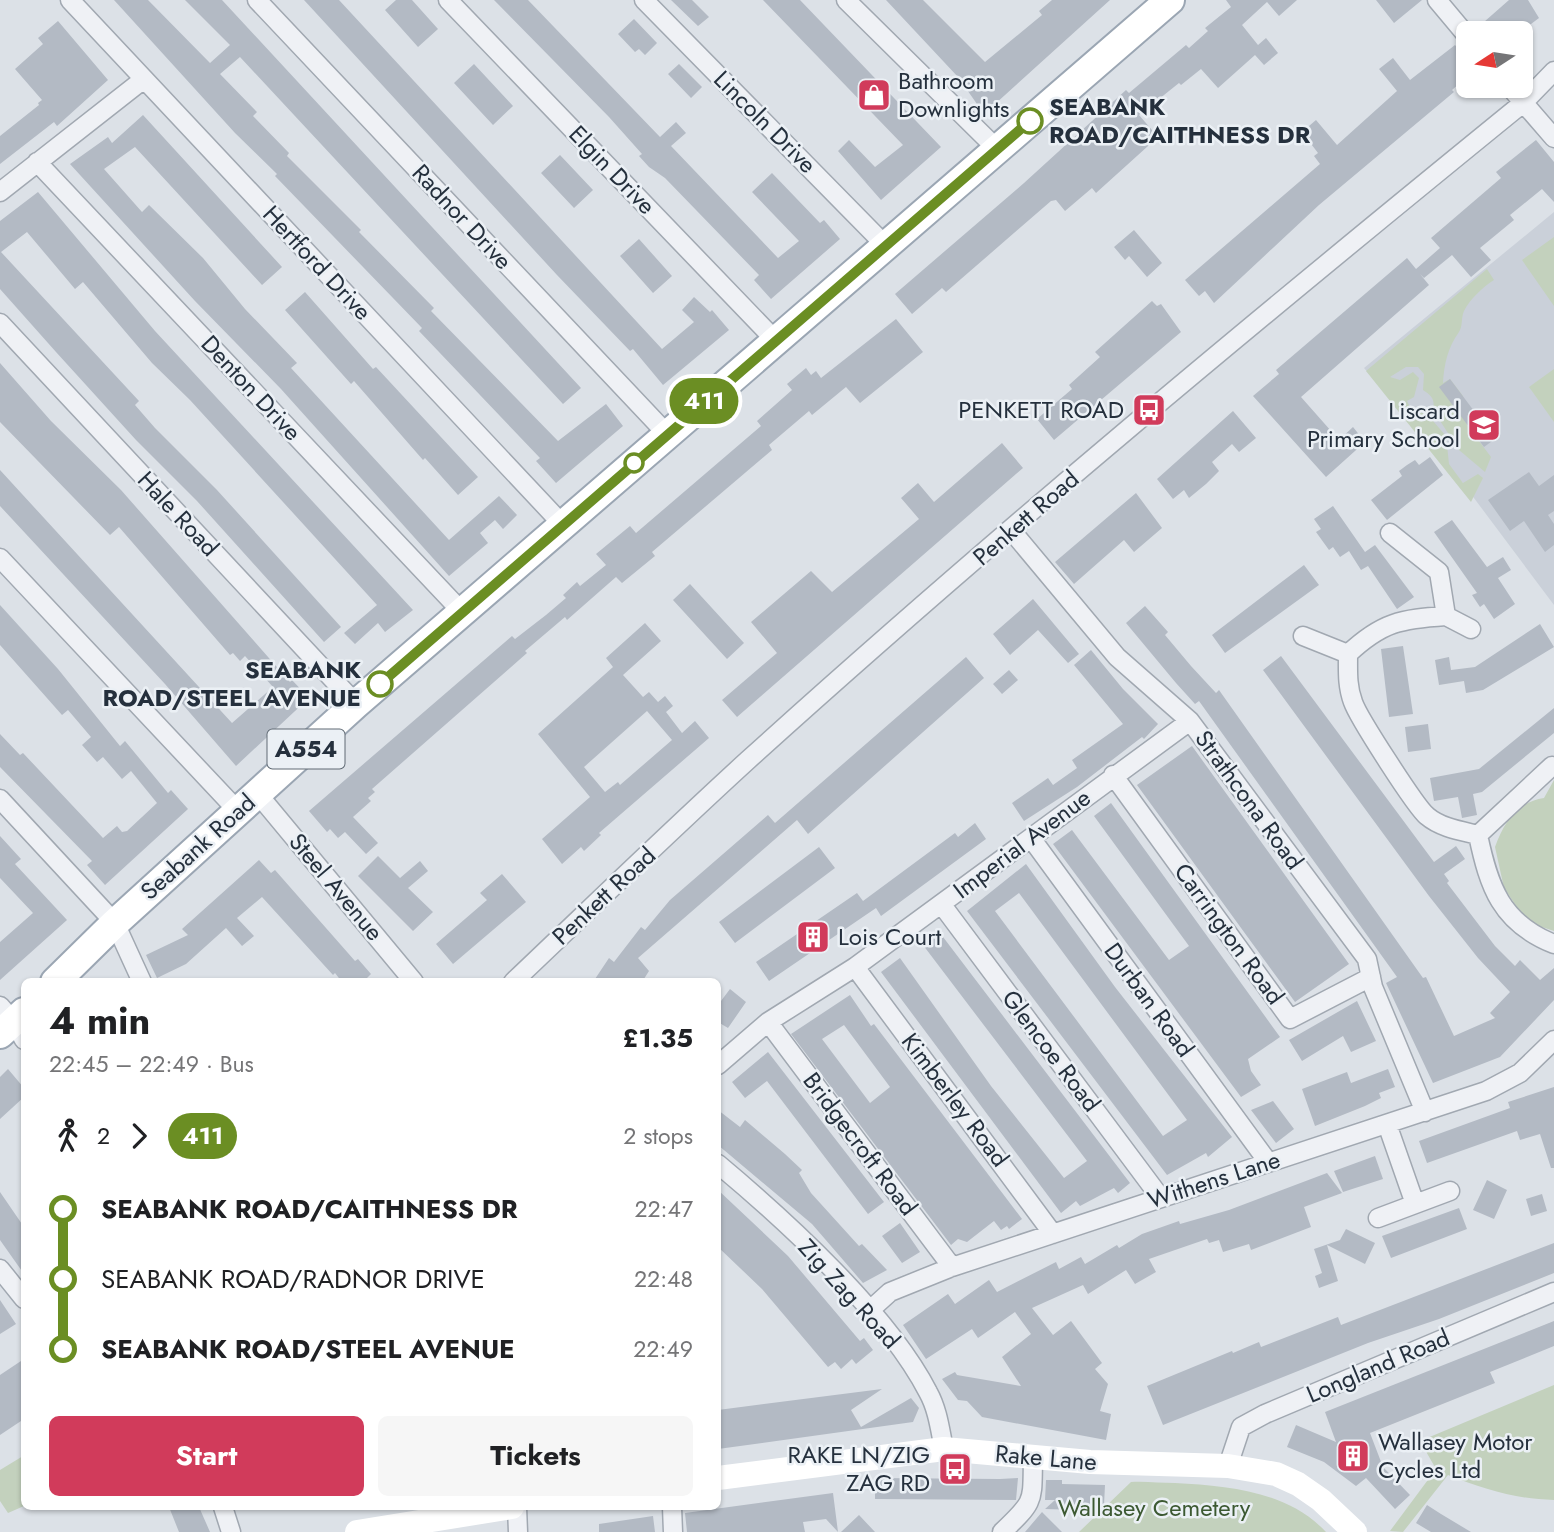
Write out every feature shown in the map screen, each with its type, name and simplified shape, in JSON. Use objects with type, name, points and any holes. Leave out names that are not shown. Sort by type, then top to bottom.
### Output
[{"type":"main road","name":"Seabank Road","points":[[59,978],[114,923],[356,704],[464,614],[775,340],[1170,0]]},
{"type":"main road","name":"Rake Lane","points":[[721,1478],[944,1449],[1090,1462],[1228,1466],[1276,1474],[1298,1484],[1321,1500],[1355,1532]]},
{"type":"main road","points":[[357,1532],[498,1510]]},
{"type":"street","name":"Hertford Drive","points":[[70,0],[565,526]]},
{"type":"street","name":"Radnor Drive","points":[[257,0],[667,434]]},
{"type":"street","name":"Elgin Drive","points":[[448,0],[775,340]]},
{"type":"street","name":"Lincoln Drive","points":[[644,0],[885,245]]},
{"type":"street","points":[[846,0],[997,149]]},
{"type":"street","points":[[1437,0],[1456,23]]},
{"type":"street","name":"Penkett Road","points":[[517,978],[747,761],[1011,530],[1233,339],[1523,103],[1554,71]]},
{"type":"street","points":[[0,192],[144,79]]},
{"type":"street","points":[[1519,98],[1554,138]]},
{"type":"street","name":"Denton Drive","points":[[37,162],[464,614]]},
{"type":"street","name":"Hale Road","points":[[0,323],[356,704]]},
{"type":"street","name":"Strathcona Road","points":[[1011,530],[1125,665],[1190,721],[1367,959],[1371,977],[1425,1112]]},
{"type":"street","points":[[1390,533],[1439,572],[1446,616]]},
{"type":"street","name":"Steel Avenue","points":[[0,558],[247,802],[410,978]]},
{"type":"street","points":[[1471,629],[1446,616],[1389,623],[1368,635],[1349,654],[1347,680],[1354,705],[1413,800],[1428,817],[1448,827],[1478,835]]},
{"type":"street","points":[[1303,636],[1349,654]]},
{"type":"street","name":"Imperial Avenue","points":[[721,1062],[768,1022],[855,967],[942,905],[1113,775],[1190,721]]},
{"type":"street","points":[[1478,835],[1552,766]]},
{"type":"street","name":"Carrington Road","points":[[1113,775],[1290,1019],[1371,977]]},
{"type":"street","points":[[0,799],[114,923],[140,978]]},
{"type":"street","points":[[1478,835],[1496,896],[1516,923],[1554,944]]},
{"type":"street","name":"Durban Road","points":[[1031,838],[1268,1161]]},
{"type":"street","name":"Glencoe Road","points":[[942,905],[1160,1197]]},
{"type":"street","name":"Kimberley Road","points":[[855,967],[1053,1234]]},
{"type":"street","name":"Bridgecroft Road","points":[[768,1022],[952,1267]]},
{"type":"street","name":"Withens Lane","points":[[869,1311],[890,1292],[952,1267],[1486,1091],[1520,1073],[1554,1040]]},
{"type":"street","points":[[1387,1124],[1415,1204]]},
{"type":"street","name":"Zig Zag Road","points":[[721,1167],[774,1212],[869,1311],[928,1392],[939,1419],[944,1449]]},
{"type":"street","points":[[1378,1218],[1450,1191]]},
{"type":"street","points":[[0,1269],[21,1294]]},
{"type":"street","name":"Longland Road","points":[[1228,1466],[1241,1427],[1265,1413],[1554,1292]]},
{"type":"street","points":[[1002,1532],[1028,1508],[1032,1496],[1033,1457]]},
{"type":"street","points":[[224,1510],[231,1532]]},
{"type":"street","points":[[515,1510],[518,1532]]},
{"type":"street","points":[[672,1510],[673,1532]]},
{"type":"shaded area","name":"Liscard Primary School","points":[[1554,212],[1554,605],[1462,482],[1364,368]]},
{"type":"green space","points":[[1554,237],[1554,306],[1522,260]]},
{"type":"green space","points":[[1487,269],[1494,280],[1477,294],[1464,311],[1460,330],[1447,356],[1443,383],[1450,379],[1463,396],[1467,425],[1491,457],[1485,472],[1459,450],[1433,410],[1432,398],[1423,390],[1424,374],[1418,367],[1406,367],[1390,377],[1400,380],[1413,372],[1419,378],[1414,397],[1407,401],[1412,411],[1427,414],[1446,436],[1449,464],[1463,483],[1478,474],[1483,478],[1471,502],[1366,371]]},
{"type":"green space","points":[[1554,369],[1554,422],[1529,387]]},
{"type":"green space","points":[[1554,780],[1554,931],[1527,922],[1504,888],[1495,847],[1513,815],[1526,804],[1544,798]]},
{"type":"green space","points":[[1554,1385],[1554,1500],[1526,1498],[1500,1492],[1448,1475],[1403,1532],[1390,1531],[1436,1469],[1420,1441]]},
{"type":"green space","points":[[21,1457],[21,1507],[8,1513],[0,1501],[0,1470]]},
{"type":"green space","name":"Wallasey Cemetery","points":[[1131,1482],[1195,1484],[1256,1493],[1294,1507],[1326,1532],[1079,1532]]},
{"type":"building","points":[[114,0],[148,0],[210,63],[230,45],[185,0],[222,0],[581,388],[563,404],[240,57],[220,74],[257,112],[253,116],[289,153],[287,156],[434,308],[431,311],[558,441],[606,404],[623,426],[556,483],[536,461],[540,458],[419,331],[422,328],[275,176],[277,174],[235,133]]},
{"type":"building","points":[[304,0],[339,0],[662,349],[694,322],[682,310],[694,297],[710,312],[712,310],[729,330],[663,385],[633,349],[630,351],[557,275]]},
{"type":"building","points":[[396,0],[412,0],[438,29],[418,47],[385,10]]},
{"type":"building","points":[[494,0],[528,0],[660,137],[676,122],[686,133],[671,146],[778,258],[799,241],[752,192],[772,173],[820,223],[824,220],[840,239],[771,299],[754,280],[759,275],[665,178],[649,167],[639,156],[642,154],[609,117]]},
{"type":"building","points":[[671,0],[692,0],[709,17],[698,26]]},
{"type":"building","points":[[763,0],[800,0],[941,147],[881,200],[838,151],[849,140],[875,167],[903,145]]},
{"type":"building","points":[[886,0],[923,0],[985,62],[1042,15],[1039,11],[1052,0],[1110,0],[984,114],[958,77]]},
{"type":"building","points":[[1226,0],[1297,0],[1279,16],[1267,2],[1242,25],[1258,45],[1266,38],[1278,53],[1264,65],[1255,55],[1218,88],[1201,69],[1181,85],[1179,83],[1139,115],[1158,137],[1096,193],[1092,188],[1065,211],[1056,200],[1051,201],[946,292],[942,288],[912,314],[895,294],[1024,183],[1126,90],[1129,93],[1186,45],[1189,48],[1208,31],[1205,28],[1231,7]]},
{"type":"building","points":[[1376,0],[1422,0],[1394,23]]},
{"type":"building","points":[[1509,0],[1528,0],[1539,18],[1533,22],[1485,21]]},
{"type":"building","points":[[634,19],[657,43],[645,55],[639,49],[635,52],[618,34]]},
{"type":"building","points":[[58,21],[108,80],[57,126],[54,122],[0,164],[0,136],[42,100],[15,69],[43,44],[38,38]]},
{"type":"building","points":[[1456,46],[1454,92],[1319,205],[1214,303],[1205,291],[1199,296],[1185,280],[1320,164],[1314,156],[1318,153],[1302,132],[1316,120],[1337,145],[1397,91],[1379,69],[1393,58],[1410,80]]},
{"type":"building","points":[[474,64],[513,106],[493,125],[454,83]]},
{"type":"building","points":[[679,64],[702,87],[691,98],[668,74]]},
{"type":"building","points":[[143,115],[282,267],[262,285],[135,147],[104,169],[142,212],[149,205],[203,258],[245,309],[297,363],[291,368],[449,540],[499,496],[517,515],[503,529],[495,520],[480,533],[488,543],[449,576],[281,389],[195,301],[70,164],[108,137],[112,143]]},
{"type":"building","points":[[1536,140],[1554,162],[1554,202],[1542,189],[1510,215],[1514,220],[1480,248],[1491,260],[1471,277],[1452,255],[1424,278],[1420,274],[1429,285],[1301,397],[1339,440],[1353,427],[1365,442],[1326,477],[1253,396],[1279,374],[1276,370],[1407,258],[1416,269],[1440,248],[1431,238],[1501,178],[1496,172]]},
{"type":"building","points":[[560,155],[593,190],[574,208],[541,173]]},
{"type":"building","points":[[38,192],[155,331],[413,610],[385,632],[378,623],[355,644],[344,633],[377,605],[190,400],[152,363],[83,282],[75,289],[27,232],[1,252],[139,401],[135,405],[155,428],[217,490],[341,627],[324,642],[197,501],[136,440],[56,352],[0,289],[0,221]]},
{"type":"building","points":[[1134,230],[1162,263],[1147,277],[1129,256],[1125,260],[1114,247]]},
{"type":"building","points":[[639,239],[672,276],[653,293],[620,256]]},
{"type":"building","points":[[305,292],[373,369],[376,367],[478,477],[458,495],[425,458],[423,460],[354,381],[351,384],[285,310]]},
{"type":"building","points":[[1152,301],[1157,306],[1161,304],[1181,332],[1054,440],[1037,419],[1072,389],[1069,385],[1100,357],[1095,352]]},
{"type":"building","points":[[896,319],[923,352],[860,403],[846,387],[812,415],[809,411],[769,445],[772,450],[652,552],[655,556],[622,583],[616,577],[567,620],[565,617],[525,651],[527,653],[372,789],[375,792],[368,798],[371,801],[353,817],[378,843],[366,854],[345,832],[338,838],[330,829],[327,832],[309,811],[512,636],[515,639],[566,598],[563,595],[577,582],[580,586],[606,565],[596,554],[630,526],[636,533],[761,426],[757,421],[792,390],[787,384],[806,368],[811,375],[816,371],[821,378]]},
{"type":"building","points":[[0,363],[51,421],[121,490],[290,682],[292,680],[309,698],[236,766],[165,684],[0,506],[0,470],[232,723],[273,687],[245,656],[240,661],[233,653],[230,655],[119,527],[110,535],[0,422]]},
{"type":"building","points":[[1450,379],[1495,439],[1484,447],[1439,387]]},
{"type":"building","points":[[1233,411],[1256,438],[1239,452],[1232,444],[1212,462],[1219,471],[1206,484],[1189,498],[1184,490],[1173,499],[1157,479]]},
{"type":"building","points":[[1002,443],[1023,468],[737,717],[722,700],[777,653],[751,622],[811,571],[832,592],[919,519],[901,498],[918,483],[934,502]]},
{"type":"building","points":[[1430,457],[1443,475],[1387,520],[1371,500],[1402,476],[1399,471],[1407,465],[1415,460],[1419,465]]},
{"type":"building","name":"Liscard Primary School","points":[[1529,472],[1539,486],[1554,475],[1554,511],[1548,515],[1554,524],[1554,545],[1545,552],[1524,521],[1510,531],[1488,500]]},
{"type":"building","points":[[1136,493],[1162,528],[1134,552],[1124,540],[1074,584],[1055,562]]},
{"type":"building","points":[[1333,506],[1365,552],[1375,545],[1414,597],[1397,609],[1368,566],[1361,570],[1349,551],[1340,557],[1333,547],[1329,550],[1316,532],[1321,529],[1314,519]]},
{"type":"building","points":[[1452,520],[1487,567],[1503,557],[1511,570],[1498,578],[1515,604],[1494,619],[1484,604],[1480,607],[1472,595],[1477,593],[1434,532]]},
{"type":"building","points":[[1304,565],[1319,585],[1225,653],[1212,635]]},
{"type":"building","points":[[690,584],[744,643],[727,659],[673,600]]},
{"type":"building","points":[[1033,599],[1079,654],[1068,663],[1038,630],[1010,655],[993,634]]},
{"type":"building","points":[[0,605],[58,669],[120,746],[125,741],[168,793],[171,790],[188,809],[105,885],[87,865],[92,861],[0,767],[0,734],[20,755],[23,753],[103,838],[117,826],[122,832],[127,831],[157,803],[131,771],[122,779],[103,757],[97,762],[82,745],[91,737],[68,710],[62,715],[0,645]]},
{"type":"building","points":[[1145,606],[1168,632],[1165,635],[1191,666],[1216,693],[1219,690],[1423,978],[1426,977],[1454,1036],[1495,1018],[1490,1013],[1510,992],[1478,958],[1429,896],[1263,670],[1281,656],[1434,862],[1456,846],[1465,859],[1444,874],[1449,881],[1447,883],[1495,946],[1515,966],[1520,960],[1540,980],[1554,968],[1554,1000],[1500,1057],[1433,1083],[1386,983],[1397,977],[1199,701],[1195,704],[1126,623]]},
{"type":"building","points":[[645,623],[661,641],[623,675],[643,697],[649,692],[658,702],[665,696],[673,706],[666,712],[682,733],[695,721],[709,738],[599,833],[601,835],[584,851],[581,847],[562,864],[542,839],[590,797],[538,734],[613,667],[606,658]],"holes":[[[647,711],[672,740],[620,785],[618,782],[605,792],[584,767]]]},
{"type":"building","points":[[1540,624],[1554,647],[1483,690],[1466,693],[1464,681],[1439,685],[1435,660],[1449,657],[1451,670],[1475,667]]},
{"type":"building","points":[[1403,646],[1413,714],[1389,717],[1381,649]]},
{"type":"building","points":[[1091,650],[1123,689],[1158,724],[1144,739],[1142,737],[1077,787],[1024,821],[1012,803],[1048,778],[1053,785],[1077,768],[1072,760],[1123,724],[1074,665]]},
{"type":"building","points":[[966,657],[984,678],[808,834],[797,820],[638,958],[649,971],[645,978],[596,978],[609,958],[614,962],[641,927],[645,930],[670,900],[768,815],[775,823]]},
{"type":"building","points":[[1009,670],[1018,680],[1002,694],[993,684]]},
{"type":"building","points":[[1554,708],[1554,733],[1482,792],[1473,794],[1477,815],[1462,818],[1458,797],[1434,801],[1430,778],[1479,769]]},
{"type":"building","points":[[1428,724],[1431,749],[1408,752],[1405,727]]},
{"type":"building","points":[[1192,746],[1349,964],[1295,1002],[1137,785]]},
{"type":"building","points":[[1111,803],[1280,1037],[1248,1059],[1251,1071],[1261,1085],[1241,1097],[1053,844],[1072,830],[1169,960],[1189,946],[1094,816]]},
{"type":"building","points":[[975,823],[986,839],[881,916],[876,908],[769,981],[756,962],[857,893],[863,901],[955,833],[958,837]]},
{"type":"building","points":[[0,836],[21,859],[15,864],[67,920],[0,980],[0,942],[33,913],[0,878]]},
{"type":"building","points":[[819,847],[835,868],[735,943],[719,922]]},
{"type":"building","points":[[378,856],[400,878],[420,861],[428,871],[408,888],[433,912],[413,931],[358,876]]},
{"type":"building","points":[[259,860],[271,873],[275,870],[355,961],[358,959],[371,974],[367,978],[339,978],[335,973],[333,975],[262,897],[237,918],[254,936],[242,946],[226,928],[186,964],[157,978],[146,955],[188,935],[182,929]]},
{"type":"building","points":[[1026,864],[1115,987],[1232,1137],[1208,1157],[1206,1153],[1167,1175],[967,911]],"holes":[[[1019,893],[1187,1120],[1163,1136],[995,911]]]},
{"type":"building","points":[[502,874],[526,902],[453,964],[436,944],[487,900],[480,893]]},
{"type":"building","points":[[940,933],[1130,1183],[1118,1193],[1114,1188],[1080,1206],[1076,1201],[1061,1213],[881,972],[900,958],[991,1086],[1064,1178],[1087,1161],[923,945]]},
{"type":"building","points":[[730,989],[746,1002],[728,1028],[721,1024],[721,1001]]},
{"type":"building","points":[[850,995],[871,1026],[874,1024],[1022,1219],[1009,1229],[1007,1226],[1001,1230],[994,1221],[967,1242],[958,1239],[951,1245],[791,1034]],"holes":[[[844,1025],[890,1087],[870,1103],[822,1039]]]},
{"type":"building","points":[[1357,1001],[1376,1041],[1351,1052],[1343,1036],[1302,1061],[1289,1040]]},
{"type":"building","points":[[768,1052],[884,1202],[868,1214],[767,1081],[745,1098],[732,1082]]},
{"type":"building","points":[[8,1069],[21,1084],[21,1100],[0,1119],[0,1077]]},
{"type":"building","points":[[1388,1069],[1395,1087],[1379,1093],[1381,1098],[1315,1126],[1302,1089],[1347,1072],[1351,1083]]},
{"type":"building","points":[[1554,1087],[1554,1168],[1551,1168],[1540,1134],[1520,1140],[1517,1131],[1427,1163],[1419,1141],[1510,1108],[1508,1102]]},
{"type":"building","points":[[1273,1101],[1294,1129],[1276,1143],[1251,1110]]},
{"type":"building","points":[[721,1112],[740,1127],[745,1120],[802,1170],[799,1173],[811,1193],[859,1246],[862,1244],[887,1270],[863,1283],[812,1224],[721,1148]]},
{"type":"building","points":[[1375,1156],[1383,1179],[1343,1192],[1334,1171]]},
{"type":"building","points":[[1327,1173],[1342,1193],[1304,1207],[1311,1227],[1251,1250],[1249,1244],[1223,1252],[1219,1240],[1209,1243],[1207,1239],[1149,1259],[1156,1272],[1135,1284],[1126,1270],[1088,1294],[1083,1285],[1032,1308],[1053,1335],[1071,1321],[1102,1363],[1095,1369],[1108,1384],[1100,1411],[1111,1414],[1106,1440],[982,1417],[967,1401],[958,1400],[942,1379],[955,1372],[957,1375],[1021,1386],[1002,1357],[1031,1334],[1015,1312],[978,1338],[972,1329],[926,1359],[903,1325],[948,1294],[955,1304],[989,1280],[997,1292],[1056,1262],[1059,1269],[1081,1257],[1085,1264],[1142,1234],[1179,1221],[1180,1224],[1229,1210]]},
{"type":"building","points":[[1487,1180],[1507,1190],[1494,1219],[1473,1210]]},
{"type":"building","points":[[0,1192],[21,1223],[21,1270],[0,1240]]},
{"type":"building","points":[[721,1193],[788,1256],[860,1341],[864,1338],[873,1350],[856,1364],[852,1359],[841,1369],[835,1362],[828,1367],[762,1289],[721,1250]]},
{"type":"building","points":[[1542,1194],[1547,1211],[1531,1216],[1526,1199]]},
{"type":"building","points":[[1459,1208],[1467,1229],[1391,1258],[1382,1236]]},
{"type":"building","points":[[900,1223],[920,1252],[902,1263],[882,1236]]},
{"type":"building","points":[[1346,1229],[1375,1243],[1365,1264],[1327,1245],[1338,1281],[1319,1288],[1315,1276],[1322,1273],[1314,1249],[1340,1240]]},
{"type":"building","points":[[1554,1243],[1554,1273],[1439,1319],[1368,1343],[1163,1425],[1147,1386],[1232,1351],[1233,1353],[1259,1342],[1261,1347],[1338,1317],[1341,1325]]},
{"type":"building","points":[[0,1300],[16,1324],[0,1334]]},
{"type":"building","points":[[1554,1321],[1554,1346],[1490,1372],[1495,1383],[1370,1433],[1383,1467],[1410,1495],[1395,1509],[1366,1478],[1356,1486],[1324,1462],[1287,1447],[1296,1425],[1336,1442],[1325,1412]]},
{"type":"building","points":[[21,1361],[21,1421],[0,1435],[0,1375]]},
{"type":"building","points":[[882,1389],[851,1410],[861,1427],[911,1398],[919,1408],[913,1422],[721,1449],[721,1410]]},
{"type":"building","points":[[875,1478],[1018,1478],[1016,1500],[875,1499]]},
{"type":"building","points":[[1046,1480],[1062,1480],[1062,1484],[1105,1485],[1104,1505],[1080,1504],[1080,1510],[1045,1509],[1055,1500],[1045,1500]]},
{"type":"building","points":[[833,1493],[838,1532],[826,1519],[803,1522],[805,1532],[687,1532],[685,1513]]},
{"type":"building","points":[[1427,1505],[1471,1532],[1431,1532],[1416,1523]]},
{"type":"building","points":[[170,1510],[200,1510],[210,1532],[179,1532]]},
{"type":"building","points":[[1042,1512],[1062,1532],[1025,1532]]},
{"type":"building","points":[[859,1515],[875,1532],[841,1532]]},
{"type":"building","points":[[653,1516],[655,1532],[599,1532],[599,1524]]},
{"type":"bus line","name":"411","points":[[380,684],[1030,121]]},
{"type":"place","name":"Bathroom Downlights","points":[[874,95]]},
{"type":"place","name":"SEABANK ROAD/CAITHNESS DR","points":[[1030,121]]},
{"type":"place","name":"PENKETT ROAD","points":[[1149,410]]},
{"type":"place","name":"Liscard Primary School","points":[[1484,425]]},
{"type":"place","name":"SEABANK ROAD/STEEL AVENUE","points":[[380,684]]},
{"type":"place","name":"Lois Court","points":[[813,937]]},
{"type":"place","name":"Wallasey Motor Cycles Ltd","points":[[1353,1456]]},
{"type":"place","name":"RAKE LN/ZIG ZAG RD","points":[[955,1469]]}]
